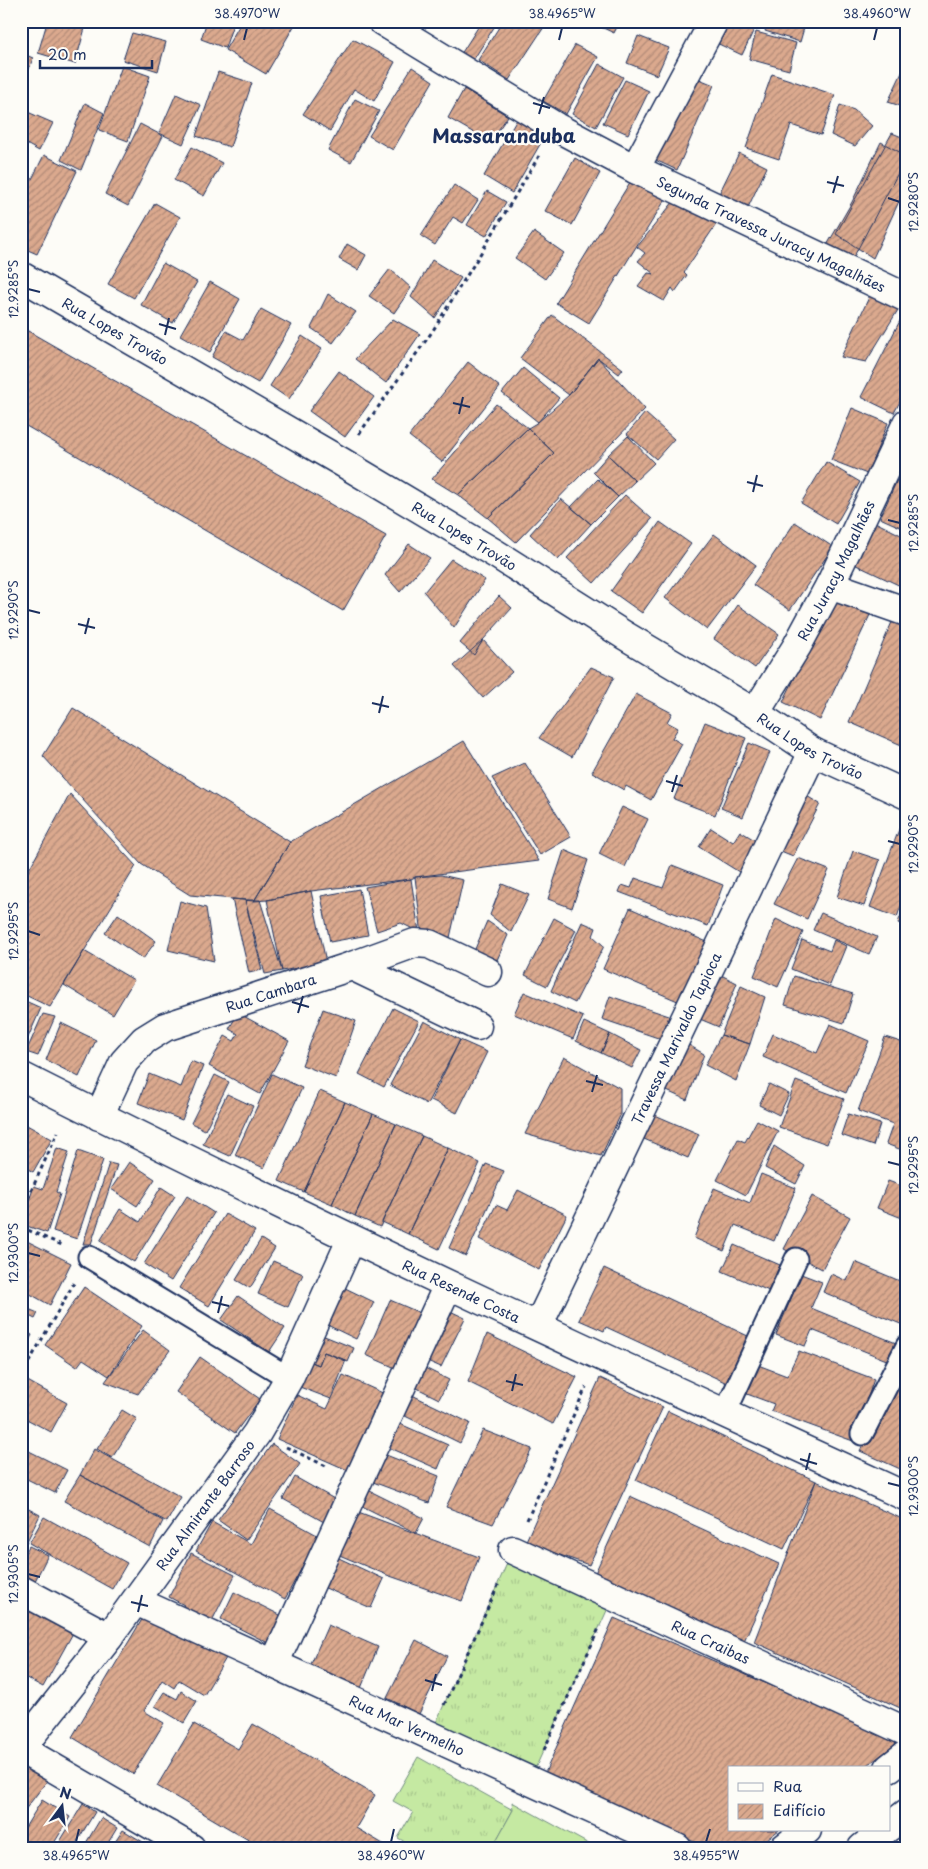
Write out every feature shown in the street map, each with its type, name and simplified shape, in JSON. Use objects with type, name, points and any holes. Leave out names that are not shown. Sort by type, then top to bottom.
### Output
[{"type":"street","name":"Segunda Travessa Juracy Magalhães","points":[[382,21],[556,127],[635,169],[907,298]]},
{"type":"street","points":[[635,169],[714,21]]},
{"type":"street","name":"Rua Lopes Trovão","points":[[21,276],[496,554],[624,635],[755,712],[813,752],[907,795]]},
{"type":"street","name":"Rua Juracy Magalhães","points":[[755,712],[797,646],[830,585],[907,423]]},
{"type":"street","points":[[830,585],[907,612]]},
{"type":"street","name":"Travessa Marivaldo Tapioca","points":[[538,1326],[813,752]]},
{"type":"street","name":"Rua Cambara","points":[[99,1116],[124,1062],[144,1040],[165,1027],[352,966],[415,943],[429,944],[488,972]]},
{"type":"street","points":[[352,966],[477,1026]]},
{"type":"street","name":"Rua Resende Costa","points":[[21,1076],[352,1240],[538,1326],[728,1407],[907,1497]]},
{"type":"street","name":"Rua Almirante Barroso","points":[[21,1749],[136,1601],[257,1433],[289,1378],[352,1240]]},
{"type":"street","points":[[274,1664],[448,1285]]},
{"type":"street","name":"Rua Craibas","points":[[513,1550],[614,1595],[907,1732]]},
{"type":"street","points":[[21,1590],[109,1637]]},
{"type":"street","name":"Rua Mar Vermelho","points":[[136,1601],[677,1848]]},
{"type":"street","points":[[21,1749],[190,1848]]},
{"type":"street","points":[[890,1767],[907,1754]]},
{"type":"street","points":[[890,1826],[907,1813]]},
{"type":"street","points":[[784,1848],[804,1832]]},
{"type":"street","points":[[862,1848],[882,1832]]},
{"type":"lane","points":[[89,1257],[289,1378]]},
{"type":"lane","points":[[728,1407],[796,1259]]},
{"type":"lane","points":[[862,1434],[907,1346]]},
{"type":"path","points":[[340,461],[432,332],[556,127]]},
{"type":"path","points":[[21,1213],[72,1102]]},
{"type":"path","points":[[21,1227],[89,1257],[21,1376]]},
{"type":"path","points":[[257,1433],[358,1480]]},
{"type":"path","points":[[530,1780],[614,1595]]},
{"type":"green space","points":[[513,1550],[614,1595],[530,1780],[430,1736]]},
{"type":"green space","points":[[418,1757],[513,1810],[492,1848],[416,1848],[398,1838],[413,1812],[393,1801]]},
{"type":"green space","points":[[512,1802],[596,1848],[492,1848],[513,1810]]},
{"type":"building","points":[[36,21],[87,21],[75,64],[38,53],[46,26],[35,23]]},
{"type":"building","points":[[207,21],[234,21],[225,48],[201,39]]},
{"type":"building","points":[[242,21],[297,21],[266,74],[225,50]]},
{"type":"building","points":[[482,21],[498,21],[472,62],[461,54]]},
{"type":"building","points":[[503,21],[548,21],[509,80],[478,60]]},
{"type":"building","points":[[588,21],[620,21],[614,33]]},
{"type":"building","points":[[717,21],[758,21],[742,55],[708,39]]},
{"type":"building","points":[[768,21],[806,21],[800,42],[765,31]]},
{"type":"building","points":[[756,32],[796,43],[789,70],[749,59]]},
{"type":"building","points":[[132,33],[166,42],[158,71],[123,60]]},
{"type":"building","points":[[638,36],[669,48],[657,75],[627,63]]},
{"type":"building","points":[[353,39],[395,62],[374,101],[354,89],[330,131],[303,114]]},
{"type":"building","points":[[575,45],[598,57],[566,114],[543,101]]},
{"type":"building","points":[[21,53],[33,58],[21,90]]},
{"type":"building","points":[[907,62],[907,108],[888,102]]},
{"type":"building","points":[[599,64],[623,77],[596,127],[572,114]]},
{"type":"building","points":[[122,66],[150,76],[128,141],[99,130]]},
{"type":"building","points":[[412,67],[433,81],[393,150],[369,136]]},
{"type":"building","points":[[218,72],[252,83],[230,147],[196,136]]},
{"type":"building","points":[[687,74],[714,85],[677,170],[651,158]]},
{"type":"building","points":[[772,74],[835,95],[821,135],[791,125],[779,159],[746,148]]},
{"type":"building","points":[[625,80],[649,91],[628,134],[603,123]]},
{"type":"building","points":[[464,89],[508,116],[490,142],[448,118]]},
{"type":"building","points":[[176,94],[201,105],[183,144],[159,133]]},
{"type":"building","points":[[355,99],[379,111],[351,162],[328,150]]},
{"type":"building","points":[[85,103],[104,113],[81,170],[61,160]]},
{"type":"building","points":[[840,105],[854,110],[872,126],[855,146],[831,135]]},
{"type":"building","points":[[23,110],[53,123],[39,151],[21,141],[21,115]]},
{"type":"building","points":[[522,111],[550,127],[512,193],[484,176]]},
{"type":"building","points":[[140,124],[163,136],[128,206],[105,194]]},
{"type":"building","points":[[892,133],[907,139],[907,184],[873,258],[836,234]]},
{"type":"building","points":[[881,142],[907,156],[852,260],[826,247],[852,202]]},
{"type":"building","points":[[192,147],[222,163],[204,196],[174,180]]},
{"type":"building","points":[[739,153],[767,167],[744,216],[715,202]]},
{"type":"building","points":[[44,155],[77,171],[37,254],[21,247],[21,201]]},
{"type":"building","points":[[575,158],[600,173],[572,225],[545,211]]},
{"type":"building","points":[[632,179],[665,200],[589,323],[556,303]]},
{"type":"building","points":[[454,185],[478,200],[463,223],[453,217],[435,245],[421,236]]},
{"type":"building","points":[[487,191],[506,202],[486,236],[467,225]]},
{"type":"building","points":[[674,201],[717,223],[684,272],[687,275],[675,292],[672,288],[664,301],[638,286],[648,273],[654,274],[638,261],[645,253],[637,247]]},
{"type":"building","points":[[155,203],[180,217],[134,298],[108,284]]},
{"type":"building","points":[[534,232],[564,253],[545,279],[515,258]]},
{"type":"building","points":[[347,244],[366,255],[358,270],[339,259]]},
{"type":"building","points":[[432,260],[461,278],[435,318],[411,297]]},
{"type":"building","points":[[163,263],[197,282],[173,323],[141,305]]},
{"type":"building","points":[[390,269],[411,288],[394,313],[369,296]]},
{"type":"building","points":[[210,282],[240,299],[210,352],[180,335]]},
{"type":"building","points":[[871,293],[901,305],[866,362],[841,357]]},
{"type":"building","points":[[328,294],[356,312],[333,343],[311,328]]},
{"type":"building","points":[[907,307],[907,388],[894,413],[861,397]]},
{"type":"building","points":[[261,309],[291,325],[258,383],[212,357],[226,331],[243,340]]},
{"type":"building","points":[[552,315],[623,369],[619,374],[598,358],[569,395],[520,358]]},
{"type":"building","points":[[393,319],[420,334],[386,383],[355,359]]},
{"type":"building","points":[[21,327],[386,536],[343,611],[21,423]]},
{"type":"building","points":[[302,336],[322,349],[289,399],[270,386]]},
{"type":"building","points":[[598,358],[645,409],[516,542],[488,518],[554,453],[528,428],[538,422],[569,395]]},
{"type":"building","points":[[468,362],[500,387],[442,462],[409,436]]},
{"type":"building","points":[[523,368],[559,398],[538,422],[502,393]]},
{"type":"building","points":[[339,371],[374,397],[345,437],[309,411]]},
{"type":"building","points":[[496,404],[528,428],[458,495],[432,479]]},
{"type":"building","points":[[852,408],[888,423],[867,474],[831,460]]},
{"type":"building","points":[[645,413],[674,439],[656,459],[627,434]]},
{"type":"building","points":[[528,428],[554,453],[488,518],[458,495]]},
{"type":"building","points":[[628,436],[654,463],[635,481],[608,455]]},
{"type":"building","points":[[608,455],[635,481],[618,497],[593,472]]},
{"type":"building","points":[[907,459],[907,471],[903,469]]},
{"type":"building","points":[[826,462],[860,482],[836,524],[801,503]]},
{"type":"building","points":[[598,479],[618,497],[591,524],[571,507]]},
{"type":"building","points":[[897,480],[907,484],[907,530],[880,518]]},
{"type":"building","points":[[625,495],[652,519],[594,583],[567,558]]},
{"type":"building","points":[[561,499],[591,524],[558,560],[530,534]]},
{"type":"building","points":[[660,522],[691,544],[642,613],[611,591]]},
{"type":"building","points":[[795,522],[833,547],[790,610],[753,585]]},
{"type":"building","points":[[875,522],[907,538],[907,589],[854,564]]},
{"type":"building","points":[[714,534],[756,565],[707,630],[665,598]]},
{"type":"building","points":[[409,544],[430,558],[400,592],[385,575]]},
{"type":"building","points":[[451,559],[485,580],[454,628],[424,592]]},
{"type":"building","points":[[499,596],[512,608],[483,640],[474,655],[460,643]]},
{"type":"building","points":[[834,597],[870,615],[820,720],[783,702]]},
{"type":"building","points":[[738,605],[779,634],[755,668],[714,639]]},
{"type":"building","points":[[895,615],[907,620],[906,747],[849,722]]},
{"type":"building","points":[[483,640],[512,672],[483,698],[454,666]]},
{"type":"building","points":[[591,667],[614,677],[572,757],[539,738]]},
{"type":"building","points":[[636,694],[672,713],[667,722],[678,728],[672,738],[682,744],[651,800],[626,786],[624,790],[592,772]]},
{"type":"building","points":[[73,708],[290,842],[254,901],[190,895],[141,864],[43,756]]},
{"type":"building","points":[[705,722],[746,738],[715,815],[674,799]]},
{"type":"building","points":[[464,741],[539,861],[311,891],[254,901],[290,842]]},
{"type":"building","points":[[749,743],[770,752],[743,817],[721,808]]},
{"type":"building","points":[[525,763],[571,837],[540,855],[492,778]]},
{"type":"building","points":[[800,792],[820,804],[793,856],[776,849]]},
{"type":"building","points":[[70,794],[136,866],[50,1007],[21,993],[21,884]]},
{"type":"building","points":[[622,807],[648,819],[625,867],[599,854]]},
{"type":"building","points":[[901,824],[907,826],[907,890],[897,917],[870,907]]},
{"type":"building","points":[[711,828],[733,842],[740,831],[758,842],[739,872],[699,847]]},
{"type":"building","points":[[564,850],[588,860],[572,908],[548,899]]},
{"type":"building","points":[[853,851],[880,860],[864,906],[837,897]]},
{"type":"building","points":[[798,858],[829,870],[807,919],[774,904]]},
{"type":"building","points":[[672,865],[723,885],[708,926],[619,892],[622,885],[631,888],[635,878],[663,888]]},
{"type":"building","points":[[441,875],[463,880],[449,942],[422,935],[415,877]]},
{"type":"building","points":[[411,879],[419,932],[401,923],[377,931],[365,887]]},
{"type":"building","points":[[502,884],[529,895],[511,932],[490,915]]},
{"type":"building","points":[[359,889],[368,935],[330,942],[321,896]]},
{"type":"building","points":[[311,891],[326,962],[282,971],[267,900]]},
{"type":"building","points":[[907,898],[907,926],[898,923]]},
{"type":"building","points":[[232,899],[245,900],[262,970],[249,973]]},
{"type":"building","points":[[245,900],[260,900],[282,971],[265,974]]},
{"type":"building","points":[[180,901],[206,908],[214,961],[168,950]]},
{"type":"building","points":[[630,908],[707,942],[680,1002],[603,969]]},
{"type":"building","points":[[821,913],[877,937],[869,954],[813,930]]},
{"type":"building","points":[[118,914],[156,941],[143,959],[105,933]]},
{"type":"building","points":[[554,918],[576,930],[547,986],[525,975]]},
{"type":"building","points":[[776,919],[803,932],[778,987],[754,976]]},
{"type":"building","points":[[487,921],[508,935],[494,967],[472,956]]},
{"type":"building","points":[[582,922],[596,928],[593,936],[604,946],[575,1003],[551,991]]},
{"type":"building","points":[[802,940],[830,951],[834,940],[846,946],[830,985],[791,969]]},
{"type":"building","points":[[84,951],[134,980],[113,1015],[64,985]]},
{"type":"building","points":[[713,971],[737,983],[719,1027],[695,1017]]},
{"type":"building","points":[[794,976],[853,994],[844,1023],[785,1005]]},
{"type":"building","points":[[741,986],[765,997],[750,1044],[721,1035]]},
{"type":"building","points":[[524,992],[583,1017],[573,1039],[514,1014]]},
{"type":"building","points":[[610,996],[669,1016],[661,1039],[602,1019]]},
{"type":"building","points":[[21,999],[41,1008],[23,1049],[21,1048]]},
{"type":"building","points":[[393,1008],[419,1021],[384,1087],[359,1074]]},
{"type":"building","points":[[323,1009],[356,1021],[336,1078],[302,1065]]},
{"type":"building","points":[[238,1013],[289,1041],[260,1094],[209,1066],[225,1036],[234,1041],[238,1034],[229,1029]]},
{"type":"building","points":[[43,1014],[55,1017],[38,1056],[26,1052]]},
{"type":"building","points":[[424,1021],[460,1040],[427,1104],[390,1085]]},
{"type":"building","points":[[584,1022],[610,1034],[601,1053],[576,1041]]},
{"type":"building","points":[[61,1023],[96,1040],[79,1077],[46,1060]]},
{"type":"building","points":[[830,1024],[869,1041],[846,1093],[763,1057],[773,1034],[817,1053]]},
{"type":"building","points":[[610,1034],[641,1050],[632,1068],[601,1053]]},
{"type":"building","points":[[721,1035],[750,1044],[736,1081],[705,1065]]},
{"type":"building","points":[[885,1037],[907,1044],[907,1138],[902,1150],[886,1144],[893,1124],[858,1111]]},
{"type":"building","points":[[460,1040],[487,1052],[457,1113],[431,1100]]},
{"type":"building","points":[[682,1041],[704,1054],[687,1100],[660,1088]]},
{"type":"building","points":[[564,1057],[620,1088],[620,1116],[601,1156],[525,1134]]},
{"type":"building","points":[[191,1061],[203,1066],[182,1120],[138,1103],[149,1074],[181,1087]]},
{"type":"building","points":[[272,1074],[302,1088],[264,1168],[235,1155]]},
{"type":"building","points":[[215,1075],[229,1082],[205,1130],[191,1123]]},
{"type":"building","points":[[796,1081],[844,1099],[827,1144],[779,1127]]},
{"type":"building","points":[[769,1084],[789,1094],[779,1115],[759,1105]]},
{"type":"building","points":[[320,1091],[345,1102],[304,1192],[279,1181]]},
{"type":"building","points":[[227,1094],[253,1106],[230,1156],[203,1144]]},
{"type":"building","points":[[345,1102],[373,1114],[332,1204],[304,1192]]},
{"type":"building","points":[[373,1114],[396,1124],[355,1216],[332,1204]]},
{"type":"building","points":[[848,1114],[880,1124],[873,1146],[841,1135]]},
{"type":"building","points":[[655,1115],[699,1134],[688,1158],[644,1139]]},
{"type":"building","points":[[757,1120],[778,1131],[746,1195],[717,1180],[738,1139],[745,1142]]},
{"type":"building","points":[[25,1124],[52,1139],[33,1172],[21,1165],[21,1130]]},
{"type":"building","points":[[396,1124],[422,1136],[380,1227],[355,1216]]},
{"type":"building","points":[[422,1136],[448,1148],[408,1234],[382,1222]]},
{"type":"building","points":[[774,1146],[805,1166],[796,1184],[765,1168]]},
{"type":"building","points":[[57,1148],[69,1152],[56,1192],[60,1194],[47,1233],[21,1224],[34,1186],[43,1189]]},
{"type":"building","points":[[448,1148],[480,1163],[439,1249],[408,1234]]},
{"type":"building","points":[[78,1151],[103,1160],[77,1239],[53,1231]]},
{"type":"building","points":[[129,1162],[155,1179],[137,1206],[111,1189]]},
{"type":"building","points":[[109,1163],[117,1165],[91,1244],[83,1244]]},
{"type":"building","points":[[486,1164],[504,1171],[466,1256],[449,1248]]},
{"type":"building","points":[[761,1174],[796,1188],[774,1241],[735,1225],[724,1251],[694,1238],[714,1188],[750,1203]]},
{"type":"building","points":[[21,1175],[26,1177],[21,1191]]},
{"type":"building","points":[[888,1181],[907,1188],[907,1220],[877,1208]]},
{"type":"building","points":[[161,1187],[175,1196],[134,1262],[100,1241],[120,1209],[140,1222]]},
{"type":"building","points":[[518,1190],[567,1215],[539,1270],[479,1239],[496,1205],[507,1210]]},
{"type":"building","points":[[187,1196],[214,1213],[171,1281],[144,1264]]},
{"type":"building","points":[[812,1196],[850,1217],[822,1269],[784,1249]]},
{"type":"building","points":[[225,1214],[255,1231],[209,1306],[179,1288]]},
{"type":"building","points":[[21,1238],[71,1263],[50,1305],[21,1289]]},
{"type":"building","points":[[261,1239],[275,1248],[250,1288],[236,1280]]},
{"type":"building","points":[[734,1245],[780,1265],[769,1291],[722,1271]]},
{"type":"building","points":[[273,1261],[303,1274],[288,1307],[258,1294]]},
{"type":"building","points":[[855,1262],[907,1284],[907,1315],[903,1325],[823,1292],[831,1274],[847,1281]]},
{"type":"building","points":[[604,1268],[750,1337],[727,1383],[606,1327],[604,1331],[579,1320]]},
{"type":"building","points":[[801,1274],[822,1282],[811,1308],[896,1343],[889,1361],[812,1330],[805,1346],[776,1335]]},
{"type":"building","points":[[339,1285],[374,1302],[356,1339],[321,1322]]},
{"type":"building","points":[[84,1287],[142,1326],[109,1376],[83,1359],[77,1367],[45,1345]]},
{"type":"building","points":[[238,1296],[285,1328],[269,1352],[221,1320]]},
{"type":"building","points":[[390,1300],[425,1315],[400,1370],[366,1355]]},
{"type":"building","points":[[21,1306],[38,1313],[35,1319],[21,1312]]},
{"type":"building","points":[[448,1310],[465,1318],[441,1367],[425,1360]]},
{"type":"building","points":[[21,1329],[32,1335],[21,1356]]},
{"type":"building","points":[[143,1330],[170,1350],[138,1394],[105,1382]]},
{"type":"building","points":[[317,1333],[354,1348],[348,1362],[324,1352],[319,1365],[307,1360]]},
{"type":"building","points":[[487,1334],[577,1377],[553,1424],[468,1382]]},
{"type":"building","points":[[799,1351],[874,1379],[853,1441],[771,1411],[774,1404],[747,1394],[758,1365],[787,1376]]},
{"type":"building","points":[[324,1352],[346,1360],[331,1399],[292,1384],[307,1360],[319,1365]]},
{"type":"building","points":[[200,1357],[260,1399],[235,1433],[176,1392]]},
{"type":"building","points":[[421,1366],[449,1380],[439,1399],[411,1385]]},
{"type":"building","points":[[343,1375],[387,1395],[352,1472],[277,1439],[297,1395],[327,1409]]},
{"type":"building","points":[[600,1378],[663,1407],[589,1565],[525,1543]]},
{"type":"building","points":[[24,1379],[67,1403],[51,1432],[21,1416],[21,1383]]},
{"type":"building","points":[[892,1380],[907,1387],[907,1472],[860,1451]]},
{"type":"building","points":[[410,1394],[470,1423],[460,1443],[401,1414]]},
{"type":"building","points":[[122,1410],[137,1419],[112,1458],[97,1449]]},
{"type":"building","points":[[668,1411],[816,1481],[784,1549],[636,1480]]},
{"type":"building","points":[[398,1423],[448,1445],[438,1469],[388,1447]]},
{"type":"building","points":[[483,1430],[532,1449],[493,1524],[446,1507]]},
{"type":"building","points":[[272,1444],[300,1464],[246,1540],[218,1520]]},
{"type":"building","points":[[21,1447],[67,1470],[55,1493],[21,1476]]},
{"type":"building","points":[[94,1449],[181,1497],[167,1522],[80,1475]]},
{"type":"building","points":[[376,1451],[439,1476],[429,1503],[365,1479]]},
{"type":"building","points":[[80,1475],[163,1521],[150,1547],[64,1501]]},
{"type":"building","points":[[295,1477],[336,1500],[324,1522],[283,1499]]},
{"type":"building","points":[[816,1481],[907,1521],[907,1711],[754,1642]]},
{"type":"building","points":[[362,1487],[424,1518],[416,1533],[354,1502]]},
{"type":"building","points":[[630,1496],[779,1564],[744,1641],[595,1573]]},
{"type":"building","points":[[21,1505],[40,1515],[26,1543],[21,1540]]},
{"type":"building","points":[[270,1509],[319,1536],[285,1599],[196,1551],[212,1522],[251,1544]]},
{"type":"building","points":[[353,1510],[479,1557],[462,1601],[387,1575],[337,1554]]},
{"type":"building","points":[[44,1517],[127,1563],[112,1589],[29,1543]]},
{"type":"building","points":[[29,1546],[48,1555],[33,1585],[21,1579],[21,1561]]},
{"type":"building","points":[[191,1553],[235,1575],[208,1629],[179,1614],[184,1605],[169,1597]]},
{"type":"building","points":[[328,1553],[384,1579],[371,1608],[314,1583]]},
{"type":"building","points":[[234,1592],[284,1617],[270,1644],[221,1619]]},
{"type":"building","points":[[25,1606],[73,1633],[43,1687],[21,1675],[21,1613]]},
{"type":"building","points":[[147,1611],[226,1658],[204,1695],[179,1680],[174,1688],[162,1680],[144,1711],[164,1723],[133,1774],[72,1737]]},
{"type":"building","points":[[614,1618],[900,1741],[867,1766],[728,1766],[728,1832],[776,1832],[755,1848],[708,1848],[544,1775]]},
{"type":"building","points":[[328,1625],[378,1647],[359,1693],[308,1671]]},
{"type":"building","points":[[416,1640],[447,1656],[419,1714],[387,1698]]},
{"type":"building","points":[[181,1691],[197,1701],[184,1723],[155,1706],[164,1692],[177,1699]]},
{"type":"building","points":[[21,1695],[29,1701],[21,1713]]},
{"type":"building","points":[[194,1724],[238,1749],[253,1724],[375,1795],[356,1828],[390,1848],[262,1848],[157,1786]]},
{"type":"building","points":[[24,1764],[47,1781],[21,1815],[21,1768]]},
{"type":"building","points":[[42,1800],[70,1817],[51,1848],[21,1848],[21,1834]]},
{"type":"building","points":[[83,1804],[95,1812],[73,1848],[56,1848]]},
{"type":"building","points":[[101,1818],[117,1828],[105,1848],[83,1848]]},
{"type":"building","points":[[123,1830],[143,1842],[139,1848],[125,1848],[115,1842]]},
{"type":"district","name":"Massaranduba","points":[[504,135]]}]
